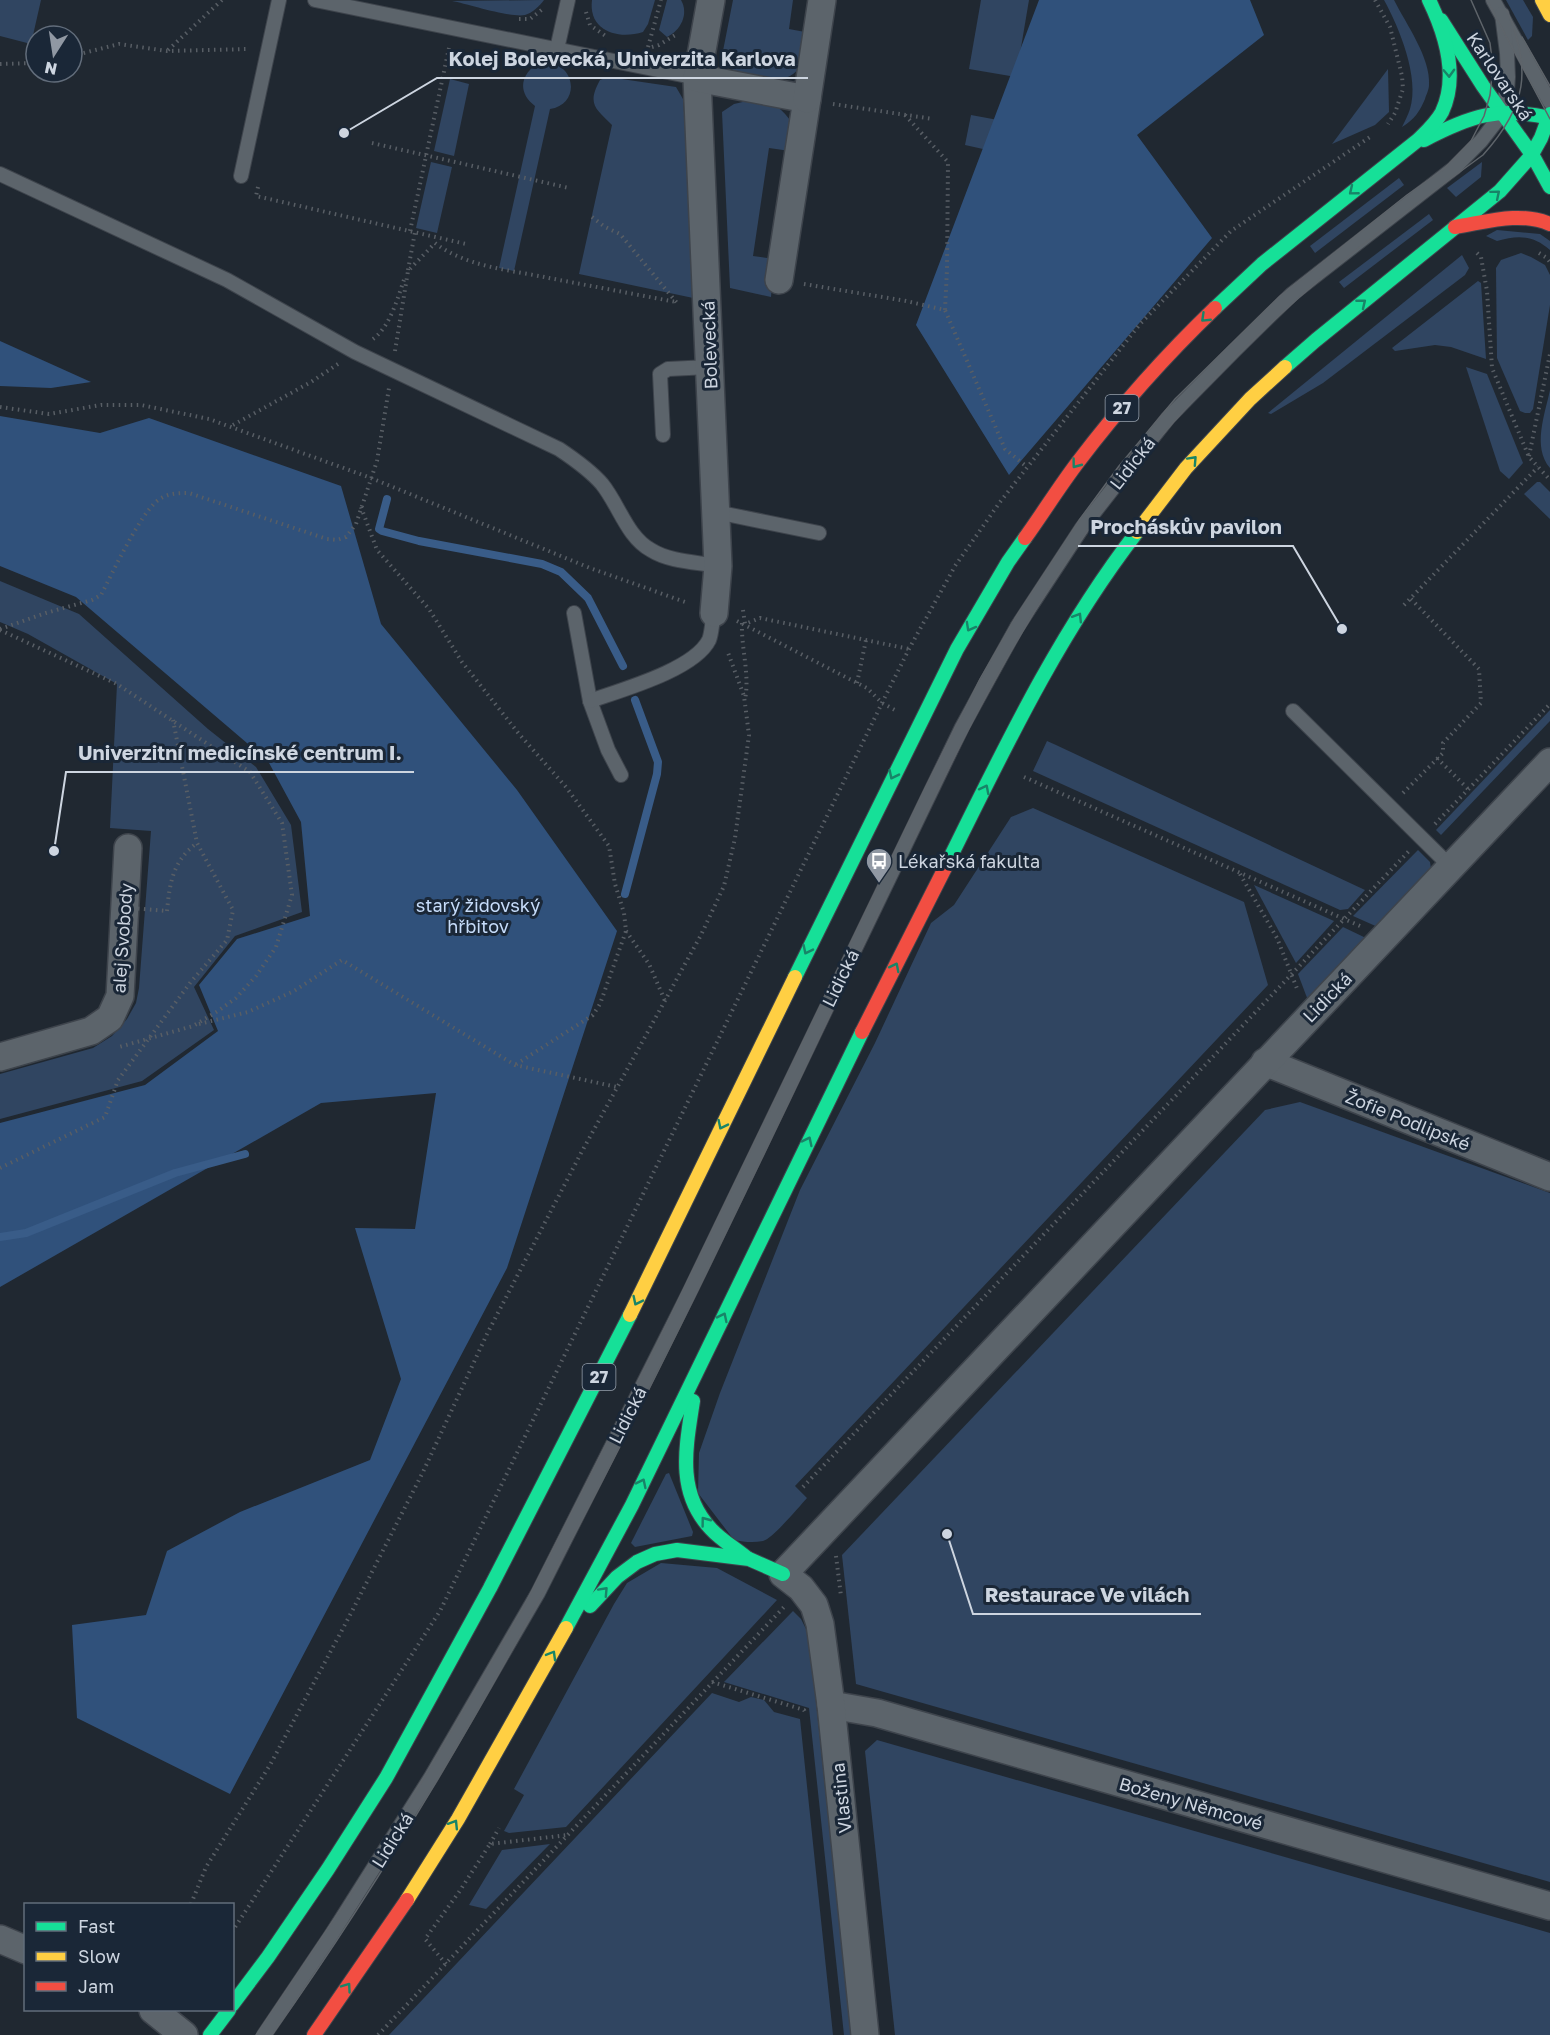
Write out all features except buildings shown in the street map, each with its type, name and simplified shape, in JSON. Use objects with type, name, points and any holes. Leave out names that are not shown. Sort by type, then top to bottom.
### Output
[{"type":"main road","name":"Karlovarská","points":[[1430,0],[1483,86],[1533,156],[1550,187]]},
{"type":"main road","points":[[1542,0],[1550,15]]},
{"type":"main road","name":"Karlovarská","points":[[1398,154],[1431,127],[1442,111],[1446,99],[1449,71],[1438,15]]},
{"type":"main road","points":[[314,2035],[401,1909],[458,1819],[564,1633],[632,1504],[842,1072],[998,763],[1052,658],[1089,600],[1125,547],[1186,468],[1250,399],[1316,340],[1500,191],[1533,156],[1550,116],[1501,111],[1481,114],[1454,124],[1398,154]]},
{"type":"main road","name":"27","points":[[234,2002],[328,1869],[386,1778],[490,1588],[620,1336],[919,723],[957,649],[1008,562],[1078,462],[1187,335],[1262,264],[1398,154]]},
{"type":"main road","points":[[1455,228],[1524,216],[1550,224]]},
{"type":"main road","points":[[697,1369],[684,1460],[685,1479],[692,1503],[711,1529],[749,1559],[792,1581]]},
{"type":"main road","points":[[564,1633],[617,1577],[637,1562],[655,1554],[677,1550],[749,1559]]},
{"type":"main road","points":[[210,2035],[228,2011]]},
{"type":"street","name":"Bolevecká","points":[[711,0],[697,78],[718,567],[714,613]]},
{"type":"street","points":[[778,280],[822,0]]},
{"type":"street","points":[[697,78],[807,99]]},
{"type":"street","name":"Lidická","points":[[792,1581],[1265,1062],[1550,762]]},
{"type":"street","name":"alej Svobody","points":[[0,1057],[91,1031],[110,1018],[120,996],[128,848]]},
{"type":"street","name":"Žofie Podlipské","points":[[1265,1062],[1550,1177]]},
{"type":"street","name":"Vlastina","points":[[792,1581],[814,1605],[820,1624],[831,1705],[865,2035]]},
{"type":"street","name":"Boženy Němcové","points":[[831,1705],[877,1713],[1550,1906]]},
{"type":"street","points":[[0,1939],[24,1949]]},
{"type":"street","points":[[154,2011],[184,2035]]},
{"type":"lane","points":[[241,176],[279,0]]},
{"type":"lane","points":[[315,0],[342,3],[453,29],[697,78]]},
{"type":"lane","points":[[556,49],[568,0]]},
{"type":"lane","name":"Karlovarská","points":[[1493,0],[1550,102]]},
{"type":"lane","name":"Lidická","points":[[264,2035],[330,1937],[431,1777],[538,1593],[691,1289],[962,727],[1030,607],[1082,528],[1168,418],[1292,294],[1454,168],[1481,141],[1498,119],[1508,78],[1502,14]]},
{"type":"lane","name":"Karlovarská","points":[[1533,156],[1550,171]]},
{"type":"lane","points":[[0,174],[227,280],[355,352],[559,449],[576,460],[602,484],[640,543],[663,556],[718,567]]},
{"type":"lane","points":[[663,435],[660,374],[668,369],[710,367]]},
{"type":"lane","points":[[716,512],[819,533]]},
{"type":"lane","points":[[574,613],[590,701],[608,750],[621,775]]},
{"type":"lane","points":[[590,701],[673,670],[697,656],[709,640],[714,613]]},
{"type":"lane","points":[[1293,711],[1451,867]]},
{"type":"path","points":[[167,51],[222,0]]},
{"type":"path","points":[[648,48],[661,0]]},
{"type":"path","points":[[516,19],[530,19],[546,5]]},
{"type":"path","points":[[585,6],[590,26],[613,40]]},
{"type":"path","points":[[232,426],[311,382],[355,352],[377,336],[389,317],[408,271],[426,155],[453,29]]},
{"type":"path","points":[[638,47],[648,48],[659,45],[675,36],[680,30]]},
{"type":"path","points":[[84,53],[119,44],[167,51],[269,49]]},
{"type":"path","points":[[0,63],[24,63]]},
{"type":"path","points":[[807,99],[933,119]]},
{"type":"path","points":[[905,115],[948,162],[945,310],[1005,449],[1027,467]]},
{"type":"path","points":[[372,143],[569,188]]},
{"type":"path","points":[[260,178],[256,196],[466,244]]},
{"type":"path","points":[[592,217],[605,227],[620,234],[683,310]]},
{"type":"path","points":[[408,271],[435,243],[445,251],[498,268],[676,302]]},
{"type":"path","points":[[1532,250],[1550,262]]},
{"type":"path","points":[[1491,253],[1480,257],[1487,291],[1492,368],[1529,457],[1550,480]]},
{"type":"path","points":[[778,280],[906,301],[945,310]]},
{"type":"path","points":[[1529,457],[1550,354]]},
{"type":"path","points":[[0,407],[49,414],[101,405],[141,405],[209,418],[371,478],[590,568],[743,623],[867,688],[882,703],[440,1611],[234,1929]]},
{"type":"path","points":[[1404,605],[1538,467]]},
{"type":"path","points":[[0,629],[92,600],[101,595],[144,518],[157,501],[171,494],[189,493],[327,539],[337,540],[346,537],[356,524],[371,478]]},
{"type":"path","points":[[361,507],[377,550],[429,609],[462,662],[519,734],[566,787],[609,846],[626,931],[600,1004],[593,1015],[515,1065]]},
{"type":"path","points":[[1390,806],[1443,753],[1443,743],[1481,702],[1479,669],[1411,598]]},
{"type":"path","points":[[192,1903],[206,1867],[270,1765],[349,1617],[423,1472],[487,1334],[617,1087],[701,936],[724,886],[735,838],[749,735],[745,702],[714,613]]},
{"type":"path","points":[[743,623],[760,618],[909,649]]},
{"type":"path","points":[[743,623],[741,644],[747,689],[745,702]]},
{"type":"path","points":[[0,629],[117,684],[250,772],[282,822],[292,895],[276,947],[256,976],[236,998],[193,1026]]},
{"type":"path","points":[[858,683],[866,640]]},
{"type":"path","points":[[803,1487],[1550,704]]},
{"type":"path","points":[[0,1168],[105,1117],[118,1080],[148,1038],[227,940],[233,910],[197,843],[173,720]]},
{"type":"path","points":[[1437,758],[1468,789]]},
{"type":"path","points":[[998,763],[1030,780],[1385,937]]},
{"type":"path","points":[[120,907],[167,911],[169,890],[175,869],[184,853],[197,843]]},
{"type":"path","points":[[1240,873],[1277,938],[1309,1016]]},
{"type":"path","points":[[626,931],[649,964],[665,1002]]},
{"type":"path","points":[[116,1047],[248,1012],[294,992],[342,960],[515,1065],[617,1087]]},
{"type":"path","points":[[836,1554],[841,1599]]},
{"type":"path","points":[[378,2035],[712,1682],[792,1581]]},
{"type":"path","points":[[712,1682],[804,1710],[806,1721]]},
{"type":"path","points":[[446,1964],[425,1939],[459,1892],[499,1828]]},
{"type":"path","points":[[490,1844],[569,1834]]},
{"type":"shaded area","points":[[0,0],[41,0],[36,24],[24,24],[24,42],[0,36]]},
{"type":"shaded area","points":[[544,0],[525,15],[500,13],[452,1]]},
{"type":"shaded area","points":[[592,0],[655,0],[648,24],[643,32],[624,35],[607,31],[600,26],[592,11]]},
{"type":"shaded area","points":[[667,0],[681,0],[684,16],[680,26],[667,37],[659,30]]},
{"type":"shaded area","points":[[733,0],[793,0],[789,29],[805,32],[802,61],[791,75],[782,79],[759,79],[737,72],[721,61]]},
{"type":"shaded area","points":[[981,0],[1029,0],[1016,77],[969,69]]},
{"type":"shaded area","points":[[1384,0],[1394,0],[1422,53],[1429,75],[1429,89],[1419,111],[1402,127],[1410,109],[1412,97],[1410,68],[1396,24]]},
{"type":"shaded area","points":[[1506,0],[1523,0],[1533,17],[1532,36],[1528,40]]},
{"type":"shaded area","points":[[541,62],[553,63],[562,68],[571,83],[570,91],[567,99],[550,109],[514,271],[499,268],[535,106],[525,95],[523,82],[529,71]]},
{"type":"shaded area","points":[[1388,69],[1389,112],[1375,125],[1332,144]]},
{"type":"shaded area","points":[[608,77],[676,87],[683,99],[698,299],[579,274],[612,125],[597,110],[594,95],[600,80]]},
{"type":"shaded area","points":[[450,79],[469,84],[454,156],[434,151]]},
{"type":"shaded area","points":[[747,101],[774,105],[793,124],[790,151],[769,148],[753,256],[774,259],[771,297],[730,288],[722,112],[734,104]]},
{"type":"shaded area","points":[[971,115],[998,120],[992,151],[965,145]]},
{"type":"shaded area","points":[[431,162],[452,167],[437,233],[416,228]]},
{"type":"shaded area","points":[[1482,162],[1481,177],[1456,197],[1447,188]]},
{"type":"shaded area","points":[[1399,178],[1404,185],[1315,253],[1310,246]]},
{"type":"shaded area","points":[[1429,214],[1433,220],[1344,288],[1339,282]]},
{"type":"shaded area","points":[[1497,230],[1540,234],[1550,241],[1550,250],[1531,239],[1519,237],[1497,241],[1486,236]]},
{"type":"shaded area","points":[[1521,253],[1545,265],[1550,275],[1550,305],[1533,409],[1530,413],[1520,411],[1497,358],[1496,268],[1501,260]]},
{"type":"shaded area","points":[[1462,255],[1469,268],[1465,275],[1323,383],[1271,414],[1268,413]]},
{"type":"shaded area","points":[[1478,281],[1481,283],[1486,359],[1451,347],[1435,345],[1395,351],[1392,348]]},
{"type":"shaded area","points":[[1466,367],[1487,374],[1523,463],[1509,479],[1500,471]]},
{"type":"shaded area","points":[[1550,390],[1550,468],[1542,450],[1541,430]]},
{"type":"shaded area","points":[[1540,482],[1550,492],[1550,519],[1524,494]]},
{"type":"shaded area","points":[[0,581],[79,614],[208,729],[256,767],[291,825],[302,912],[235,936],[194,987],[214,1030],[142,1081],[0,1119],[0,1074],[93,1048],[112,1036],[127,1019],[136,1003],[151,831],[110,828],[117,684],[28,634],[0,622]]},
{"type":"shaded area","points":[[1550,710],[1550,721],[1441,835],[1436,830]]},
{"type":"shaded area","points":[[1047,741],[1365,890],[1348,909],[1340,910],[1033,771]]},
{"type":"shaded area","points":[[1033,808],[1244,902],[1268,985],[795,1486],[807,1498],[773,1535],[756,1542],[734,1540],[698,1493],[699,1453],[720,1393],[800,1190],[875,1043],[931,923],[954,905],[1011,817]]},
{"type":"shaded area","points":[[1418,850],[1430,862],[1431,869],[1380,928],[1353,916]]},
{"type":"shaded area","points":[[1254,885],[1334,921],[1296,963]]},
{"type":"shaded area","points":[[1343,927],[1368,939],[1309,1003],[1298,974]]},
{"type":"shaded area","points":[[1300,1102],[1550,1193],[1550,1882],[856,1684],[842,1555],[1265,1110]]},
{"type":"shaded area","points":[[669,1473],[693,1532],[692,1536],[635,1547],[631,1543],[666,1474]]},
{"type":"shaded area","points":[[661,1563],[717,1568],[777,1600],[566,1827],[509,1833],[504,1831],[524,1795],[514,1789],[614,1604],[627,1583]]},
{"type":"shaded area","points":[[793,1611],[801,1619],[809,1635],[851,2035],[844,2035],[809,1708],[724,1682]]},
{"type":"shaded area","points":[[712,1693],[739,1702],[751,1697],[764,1700],[774,1712],[800,1719],[833,2035],[389,2035]]},
{"type":"shaded area","points":[[877,1740],[1550,1933],[1550,2035],[895,2035],[865,1751]]},
{"type":"shaded area","points":[[550,1844],[486,1909],[469,1905],[502,1850]]},
{"type":"green space","points":[[1039,0],[1250,0],[1264,35],[1137,135],[1212,238],[1009,475],[916,325]]},
{"type":"green space","points":[[0,341],[91,382],[51,388],[0,386]]},
{"type":"green space","name":"starý židovský hřbitov","points":[[0,416],[100,433],[149,418],[341,486],[381,624],[517,790],[617,931],[507,1268],[230,1794],[77,1718],[72,1625],[146,1615],[167,1551],[240,1512],[370,1460],[401,1379],[355,1228],[415,1229],[436,1093],[321,1103],[0,1287],[0,1123],[145,1085],[218,1031],[199,985],[237,939],[310,916],[301,822],[268,761],[76,597],[0,566]]},
{"type":"waterway","points":[[387,499],[379,529],[382,531],[419,541],[542,564],[561,572],[588,598],[623,666]]},
{"type":"waterway","points":[[625,894],[657,774],[658,762],[635,700]]},
{"type":"waterway","points":[[0,1237],[26,1233],[175,1173],[245,1154]]},
{"type":"tram line","points":[[256,2035],[357,1885],[415,1793],[523,1608],[656,1346],[926,786],[980,679],[1015,618],[1080,519],[1119,466],[1175,399],[1280,296],[1407,195],[1444,169],[1471,141],[1484,116],[1490,95],[1493,67],[1490,43],[1471,0]]},
{"type":"tram line","points":[[1487,0],[1550,119]]},
{"type":"tram line","points":[[272,2035],[347,1925],[418,1812],[486,1697],[550,1580],[672,1342],[955,756],[1035,610],[1096,518],[1130,474],[1224,368],[1276,318],[1329,272],[1483,155],[1498,137],[1517,103],[1521,87],[1520,51],[1507,10]]},
{"type":"tram line","points":[[1522,37],[1550,86]]},
{"type":"traffic: fast","points":[[1215,308],[1262,264],[1418,140],[1440,116],[1447,98],[1450,69],[1445,40],[1429,0]]},
{"type":"traffic: fast","points":[[1441,20],[1483,86],[1533,156],[1550,187]]},
{"type":"traffic: fast","points":[[1424,140],[1470,119],[1485,115],[1515,113],[1550,118]]},
{"type":"traffic: fast","points":[[1285,367],[1500,191],[1531,156],[1550,114]]},
{"type":"traffic: fast","points":[[946,866],[1033,694],[1057,652],[1108,571],[1137,532]]},
{"type":"traffic: fast","points":[[795,977],[957,649],[1008,562],[1025,538]]},
{"type":"traffic: fast","points":[[566,1628],[632,1505],[862,1032]]},
{"type":"traffic: fast","points":[[234,2002],[328,1869],[386,1778],[490,1588],[630,1315]]},
{"type":"traffic: fast","points":[[693,1401],[686,1452],[686,1468],[692,1500],[711,1529],[747,1558]]},
{"type":"traffic: fast","points":[[590,1606],[617,1577],[637,1562],[655,1554],[677,1550],[749,1559],[783,1574]]},
{"type":"traffic: fast","points":[[210,2035],[228,2011]]},
{"type":"traffic: slow","points":[[1542,0],[1550,15]]},
{"type":"traffic: slow","points":[[1137,532],[1186,468],[1250,399],[1285,367]]},
{"type":"traffic: slow","points":[[630,1315],[795,977]]},
{"type":"traffic: slow","points":[[407,1900],[458,1819],[566,1628]]},
{"type":"traffic: jam","points":[[1455,227],[1515,218],[1527,218],[1550,224]]},
{"type":"traffic: jam","points":[[1025,538],[1071,471],[1110,422],[1160,364],[1215,308]]},
{"type":"traffic: jam","points":[[862,1032],[946,866]]},
{"type":"traffic: jam","points":[[314,2035],[407,1900]]},
{"type":"place","name":"Kolej Bolevecká, Univerzita Karlova","points":[[344,133]]},
{"type":"place","name":"Procháskův pavilon","points":[[1342,629]]},
{"type":"place","name":"Univerzitní medicínské centrum I.","points":[[54,851]]},
{"type":"place","name":"Lékařská fakulta","points":[[879,884]]},
{"type":"place","name":"Restaurace Ve vilách","points":[[947,1534]]}]
